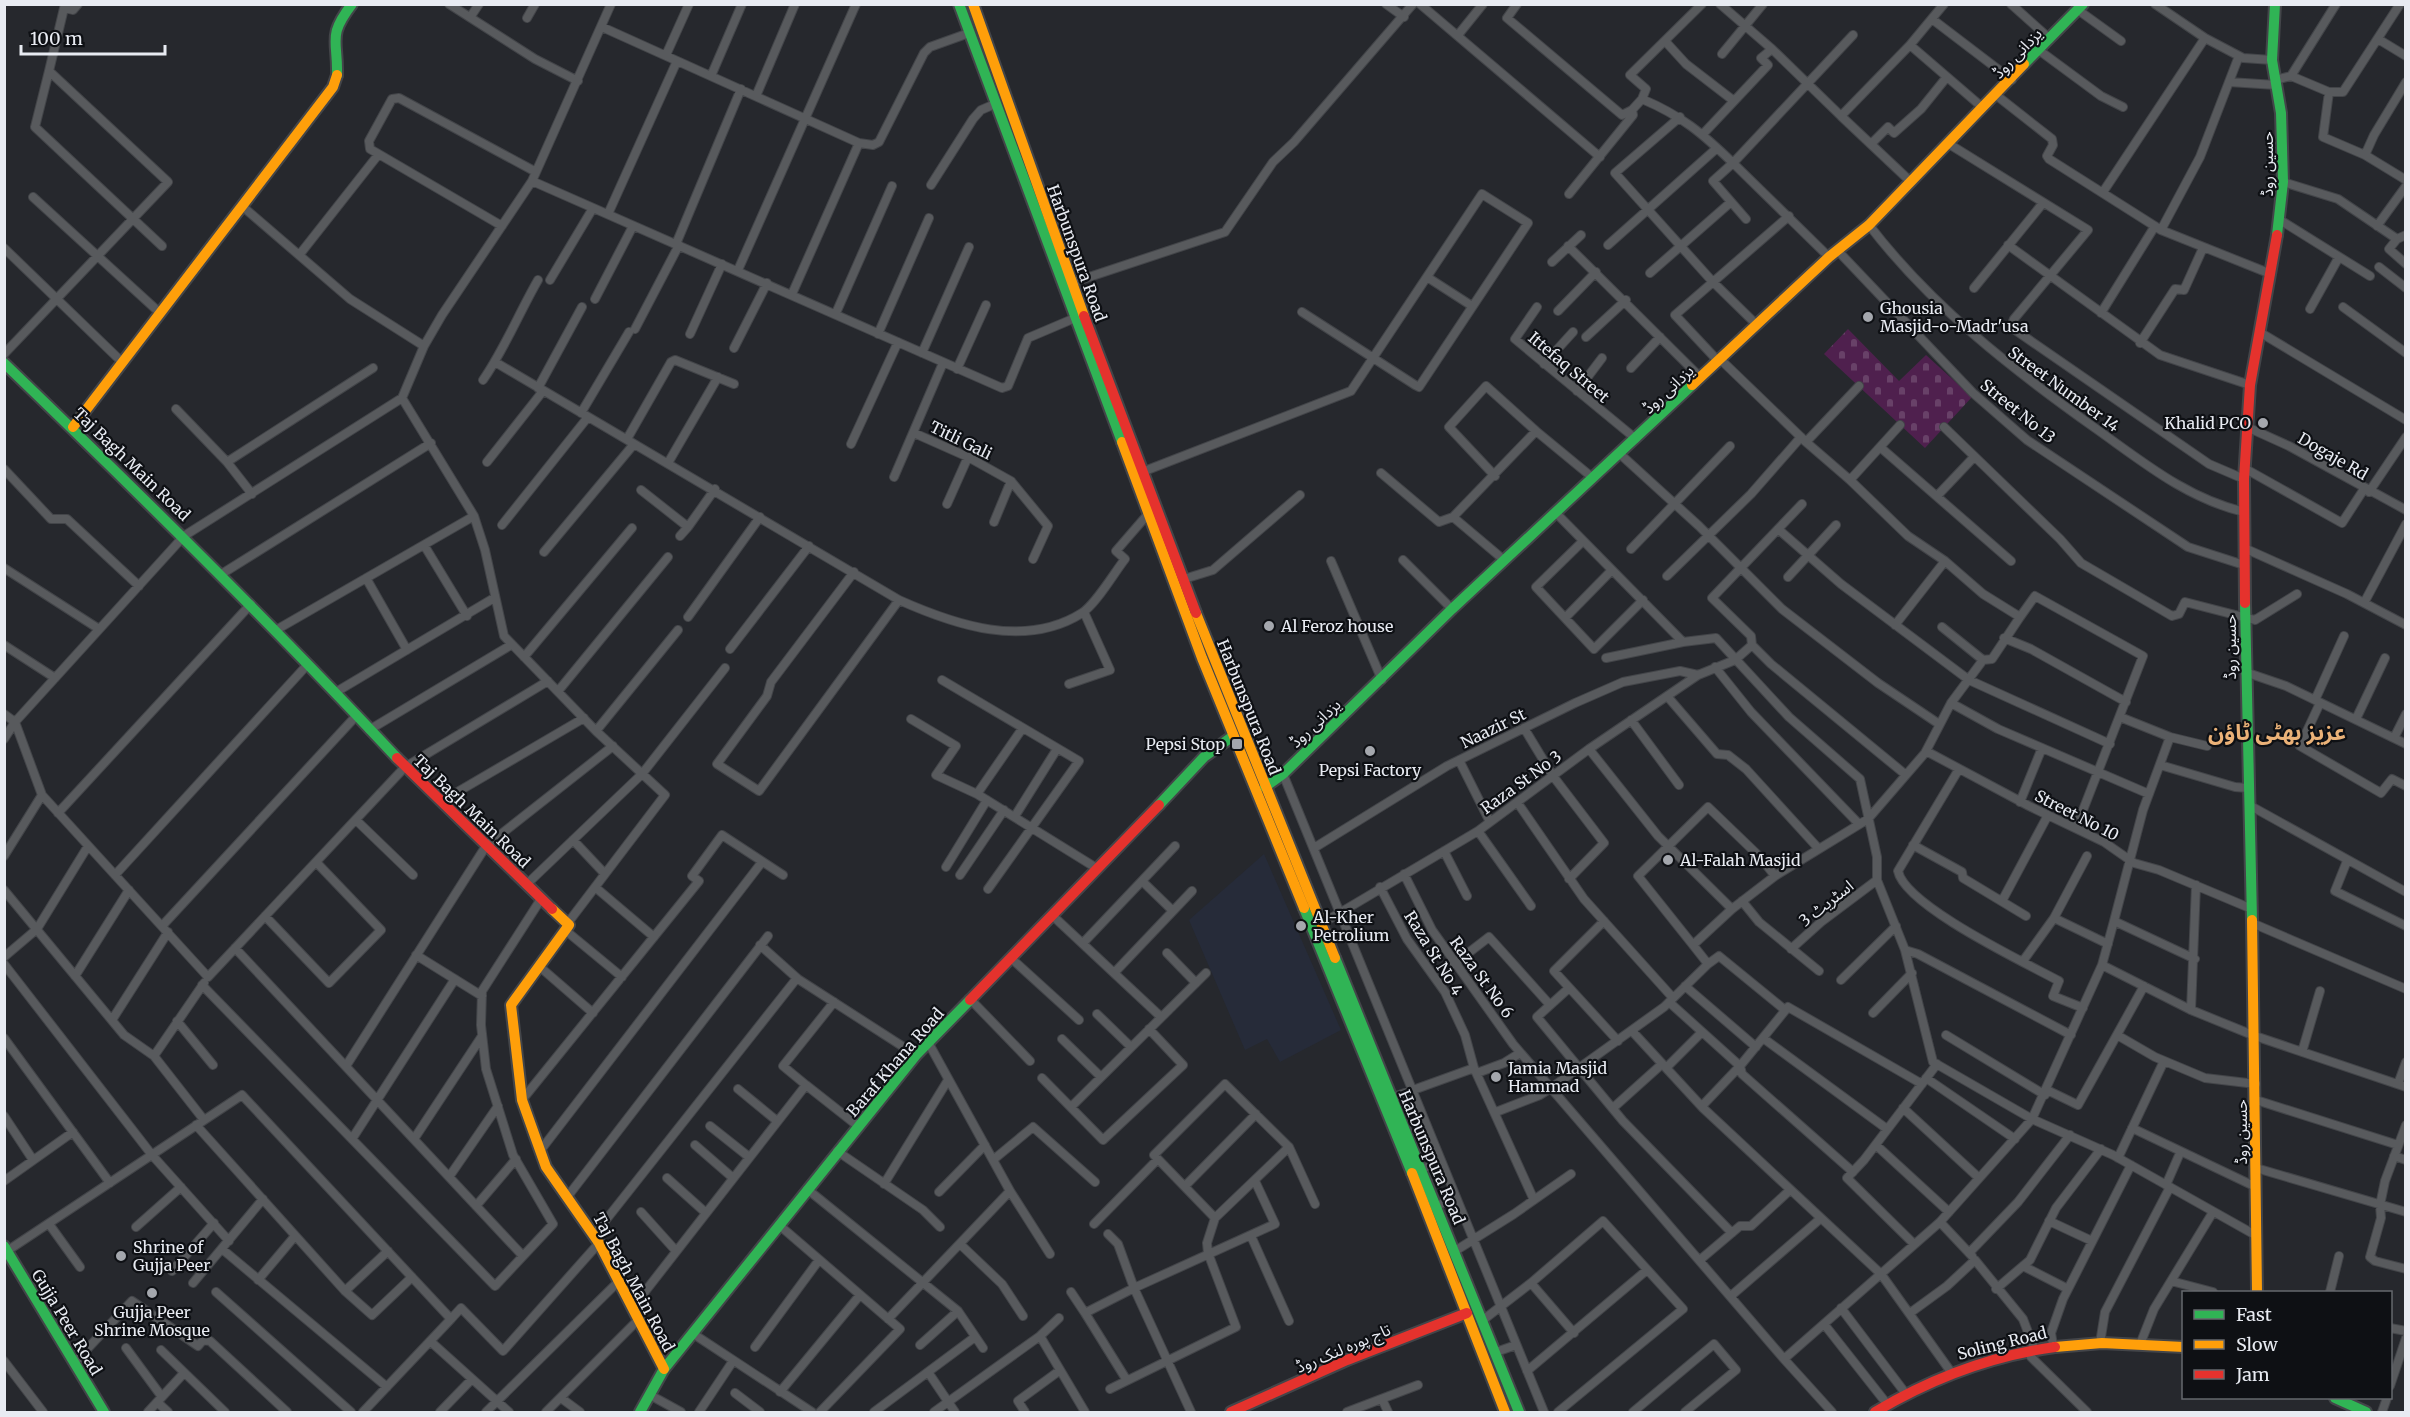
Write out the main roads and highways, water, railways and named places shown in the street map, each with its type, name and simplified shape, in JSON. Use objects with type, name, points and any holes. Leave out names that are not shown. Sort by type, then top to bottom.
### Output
[{"type":"place","name":"Ghousia Masjid-o-Madr'usa","points":[[1868,317]]},
{"type":"place","name":"Khalid PCO","points":[[2263,423]]},
{"type":"place","name":"Al Feroz house","points":[[1269,626]]},
{"type":"place","name":"Pepsi Stop","points":[[1237,744]]},
{"type":"place","name":"Pepsi Factory","points":[[1370,751]]},
{"type":"place","name":"Al-Falah Masjid","points":[[1668,860]]},
{"type":"place","name":"Al-Kher Petrolium","points":[[1301,926]]},
{"type":"place","name":"Jamia Masjid Hammad","points":[[1496,1077]]},
{"type":"place","name":"Shrine of Gujja Peer","points":[[121,1256]]},
{"type":"place","name":"Gujja Peer Shrine Mosque","points":[[152,1293]]},
{"type":"district","name":"عزیز بھٹی ٹاؤن","points":[[2277,732]]}]
